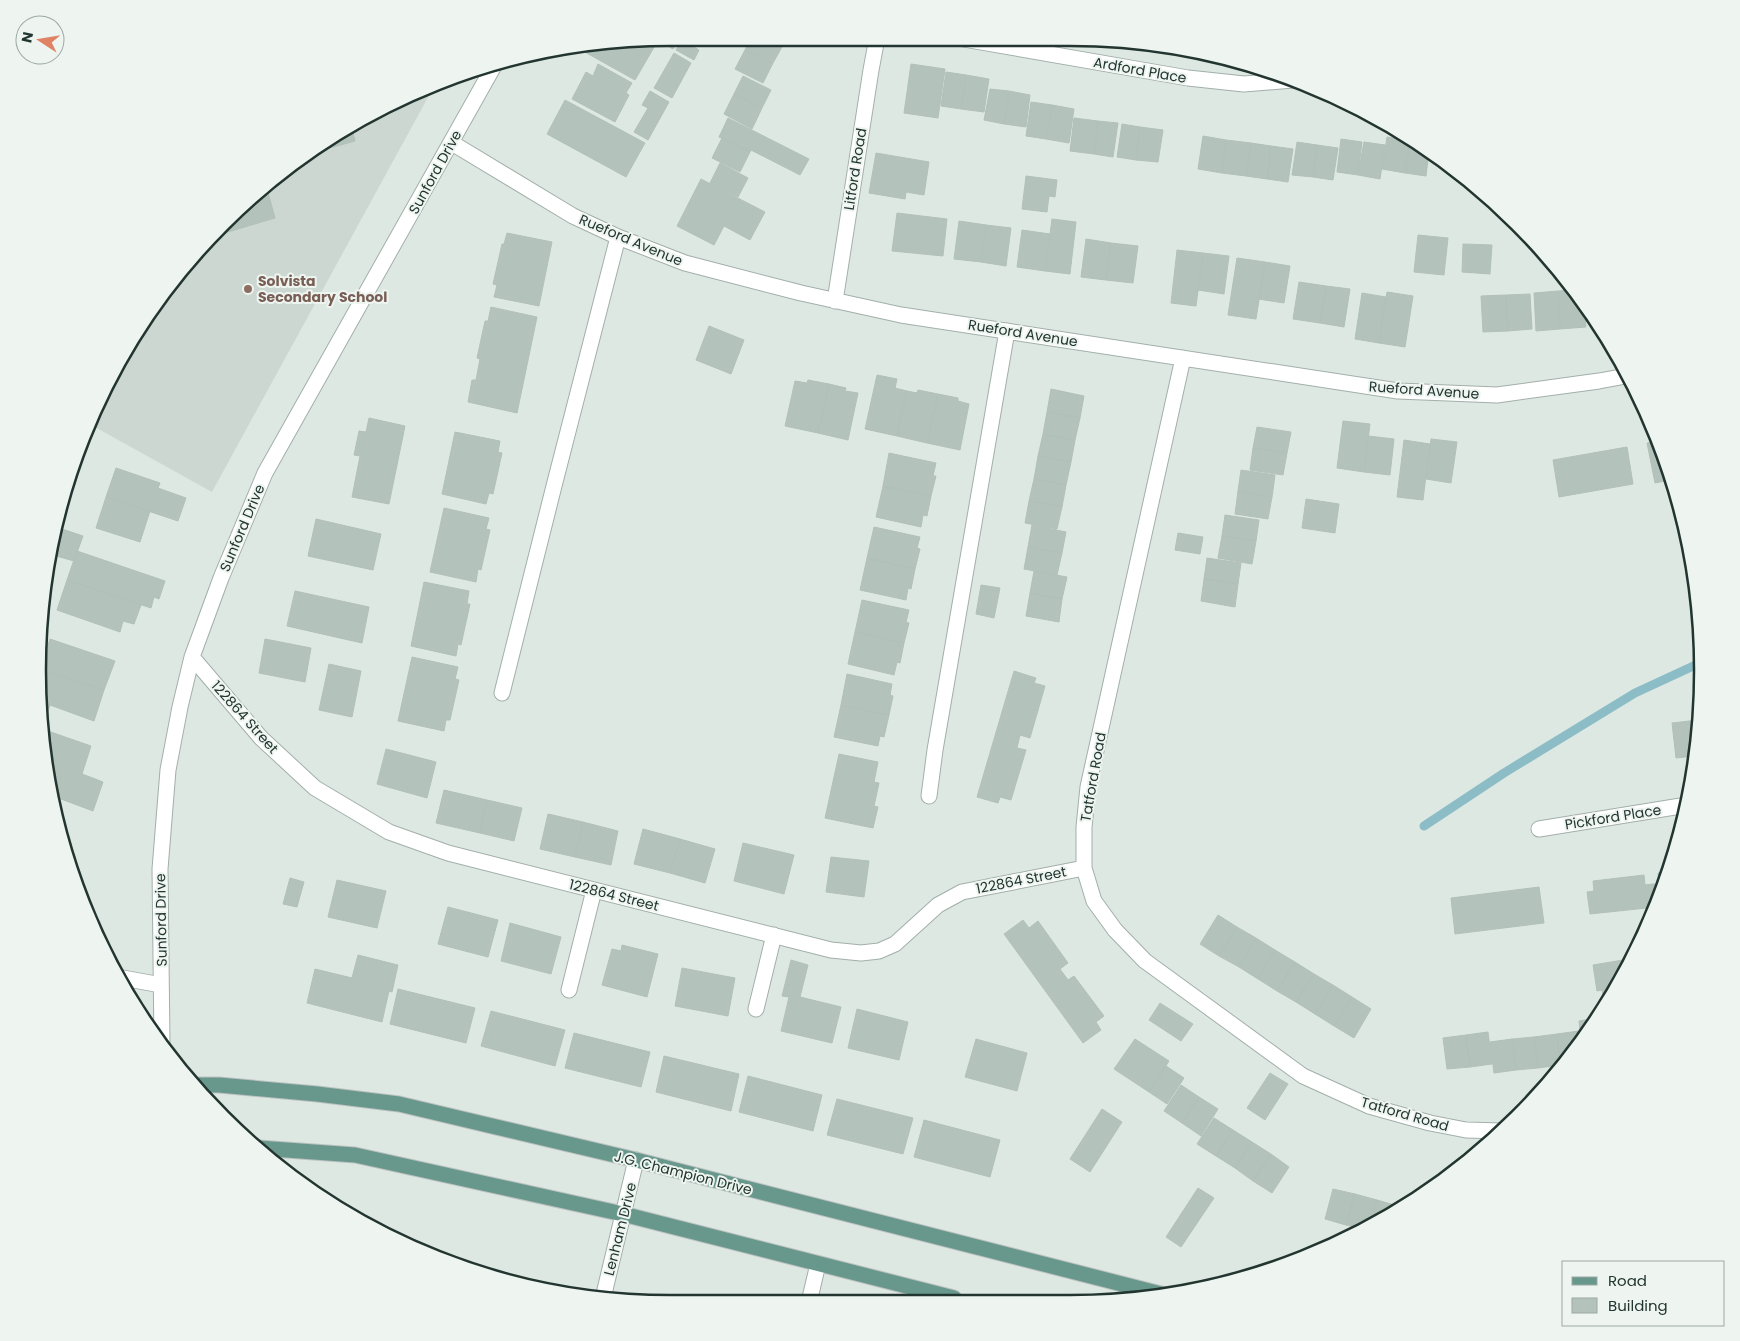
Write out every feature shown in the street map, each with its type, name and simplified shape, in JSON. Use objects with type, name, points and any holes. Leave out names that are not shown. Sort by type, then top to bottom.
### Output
[{"type":"main road","name":"J.G. Champion Drive","points":[[204,1085],[317,1094],[399,1104],[636,1160],[1144,1290]]},
{"type":"main road","points":[[269,1149],[355,1155],[623,1214],[942,1295]]},
{"type":"street","name":"Litford Road","points":[[835,300],[876,46]]},
{"type":"street","name":"Ardford Place","points":[[1004,46],[1188,78],[1244,84],[1276,81]]},
{"type":"street","name":"Sunford Drive","points":[[162,1033],[160,869],[168,770],[180,706],[192,657],[265,473],[490,73]]},
{"type":"street","name":"Rueford Avenue","points":[[452,143],[573,216],[618,237],[685,263],[901,315],[1398,391],[1497,395],[1620,377]]},
{"type":"street","points":[[502,693],[618,237]]},
{"type":"street","points":[[929,796],[935,750],[1007,330]]},
{"type":"street","name":"Tatford Road","points":[[1183,358],[1088,787],[1084,827],[1084,868],[1094,901],[1114,930],[1145,961],[1304,1076],[1369,1106],[1430,1123],[1466,1130],[1491,1131]]},
{"type":"street","name":"122864 Street","points":[[192,657],[261,738],[315,788],[388,832],[448,853],[831,950],[861,953],[879,951],[895,944],[938,905],[962,892],[1084,868]]},
{"type":"street","name":"Pickford Place","points":[[1539,829],[1678,806]]},
{"type":"street","points":[[569,990],[594,890]]},
{"type":"street","points":[[756,1009],[774,935]]},
{"type":"street","points":[[128,979],[162,985]]},
{"type":"street","name":"Lenham Drive","points":[[605,1291],[636,1160]]},
{"type":"street","points":[[811,1295],[818,1264]]},
{"type":"shaded area","name":"Solvista Secondary School","points":[[429,95],[212,492],[96,428],[130,358],[175,290],[229,229],[259,201],[290,175],[324,151],[358,130]]},
{"type":"building","points":[[678,46],[692,46],[699,50],[694,60],[676,50]]},
{"type":"building","points":[[747,46],[782,46],[773,63],[745,50]]},
{"type":"building","points":[[654,47],[635,80],[586,52]]},
{"type":"building","points":[[745,50],[773,63],[763,83],[735,69]]},
{"type":"building","points":[[674,53],[691,63],[672,98],[654,88]]},
{"type":"building","points":[[598,64],[632,83],[626,93],[629,95],[615,122],[572,99],[586,72],[593,76]]},
{"type":"building","points":[[911,64],[945,69],[938,118],[904,113]]},
{"type":"building","points":[[946,72],[966,75],[961,109],[941,106]]},
{"type":"building","points":[[966,75],[989,79],[984,112],[961,109]]},
{"type":"building","points":[[743,76],[771,90],[762,108],[734,94]]},
{"type":"building","points":[[990,89],[1009,91],[1004,124],[984,120]]},
{"type":"building","points":[[650,91],[669,102],[648,140],[634,132],[648,108],[642,105]]},
{"type":"building","points":[[1009,91],[1030,95],[1026,127],[1004,124]]},
{"type":"building","points":[[734,94],[762,108],[752,129],[724,114]]},
{"type":"building","points":[[565,100],[645,143],[626,177],[547,134]]},
{"type":"building","points":[[1031,102],[1052,105],[1046,139],[1026,136]]},
{"type":"building","points":[[1052,105],[1074,109],[1069,143],[1046,139]]},
{"type":"building","points":[[728,118],[809,159],[800,175],[751,150],[750,152],[719,137]]},
{"type":"building","points":[[1074,118],[1098,121],[1094,154],[1070,151]]},
{"type":"building","points":[[1098,121],[1118,123],[1113,157],[1094,154]]},
{"type":"building","points":[[1122,124],[1140,127],[1136,160],[1117,157]]},
{"type":"building","points":[[1140,127],[1163,130],[1158,162],[1136,160]]},
{"type":"building","points":[[353,133],[355,141],[328,148]]},
{"type":"building","points":[[1203,136],[1226,140],[1222,173],[1198,169]]},
{"type":"building","points":[[1387,137],[1396,139],[1409,147],[1405,173],[1382,169]]},
{"type":"building","points":[[722,138],[750,152],[740,172],[712,158]]},
{"type":"building","points":[[1341,139],[1362,142],[1358,175],[1337,172]]},
{"type":"building","points":[[1226,140],[1251,143],[1246,176],[1222,173]]},
{"type":"building","points":[[1297,142],[1317,145],[1313,177],[1292,175]]},
{"type":"building","points":[[1364,142],[1385,145],[1380,179],[1358,175]]},
{"type":"building","points":[[1251,143],[1271,146],[1267,179],[1246,176]]},
{"type":"building","points":[[1317,145],[1338,148],[1333,180],[1313,177]]},
{"type":"building","points":[[1271,146],[1293,149],[1288,182],[1267,179]]},
{"type":"building","points":[[1409,147],[1428,159],[1426,176],[1405,173]]},
{"type":"building","points":[[876,153],[929,162],[924,195],[906,192],[905,199],[869,193]]},
{"type":"building","points":[[720,163],[748,178],[738,197],[710,183]]},
{"type":"building","points":[[1026,176],[1057,180],[1055,197],[1049,196],[1047,212],[1022,209]]},
{"type":"building","points":[[701,179],[765,212],[750,240],[724,226],[714,245],[677,226]]},
{"type":"building","points":[[268,193],[275,218],[226,233]]},
{"type":"building","points":[[897,213],[947,219],[943,256],[892,251]]},
{"type":"building","points":[[1052,219],[1076,222],[1070,274],[1045,271]]},
{"type":"building","points":[[959,221],[986,225],[981,262],[954,259]]},
{"type":"building","points":[[986,225],[1011,228],[1006,266],[981,262]]},
{"type":"building","points":[[1022,230],[1050,234],[1045,271],[1017,267]]},
{"type":"building","points":[[507,233],[552,242],[539,306],[494,297],[497,285],[493,284],[502,244],[504,244]]},
{"type":"building","points":[[1418,235],[1448,238],[1444,275],[1414,272]]},
{"type":"building","points":[[1086,239],[1111,243],[1106,280],[1081,277]]},
{"type":"building","points":[[1111,243],[1138,246],[1133,283],[1106,280]]},
{"type":"building","points":[[1463,244],[1492,245],[1490,274],[1462,272]]},
{"type":"building","points":[[1177,250],[1203,253],[1196,306],[1171,303]]},
{"type":"building","points":[[1203,253],[1229,256],[1224,294],[1198,290]]},
{"type":"building","points":[[1237,258],[1265,262],[1256,319],[1228,315]]},
{"type":"building","points":[[1265,262],[1290,266],[1284,303],[1258,299]]},
{"type":"building","points":[[1299,282],[1326,286],[1320,323],[1293,319]]},
{"type":"building","points":[[1326,286],[1350,289],[1344,327],[1320,323]]},
{"type":"building","points":[[1558,291],[1565,291],[1585,319],[1586,327],[1560,329]]},
{"type":"building","points":[[1558,291],[1560,329],[1536,331],[1534,293]]},
{"type":"building","points":[[1387,292],[1413,296],[1405,347],[1379,343]]},
{"type":"building","points":[[1362,293],[1386,297],[1379,343],[1355,339]]},
{"type":"building","points":[[1530,294],[1532,329],[1508,331],[1506,295]]},
{"type":"building","points":[[1506,295],[1508,331],[1483,332],[1481,296]]},
{"type":"building","points":[[491,307],[537,317],[517,413],[468,402],[472,380],[476,380],[480,359],[477,358],[485,321],[488,321]]},
{"type":"building","points":[[709,326],[744,340],[731,374],[696,360]]},
{"type":"building","points":[[877,375],[897,379],[895,388],[907,391],[897,436],[865,429]]},
{"type":"building","points":[[808,380],[829,384],[818,433],[785,426],[795,381],[807,383]]},
{"type":"building","points":[[829,384],[846,388],[845,391],[858,393],[848,440],[818,433]]},
{"type":"building","points":[[1051,389],[1084,396],[1080,418],[1047,412]]},
{"type":"building","points":[[918,390],[938,394],[927,443],[897,436],[907,391],[917,393]]},
{"type":"building","points":[[938,394],[958,398],[958,401],[969,404],[960,450],[927,443]]},
{"type":"building","points":[[1047,412],[1080,418],[1075,440],[1043,434]]},
{"type":"building","points":[[369,418],[405,426],[389,504],[352,497],[360,456],[354,455],[359,431],[366,432]]},
{"type":"building","points":[[1343,421],[1370,424],[1364,472],[1337,468]]},
{"type":"building","points":[[1257,427],[1291,432],[1287,453],[1253,448]]},
{"type":"building","points":[[455,432],[500,441],[498,452],[502,453],[493,494],[489,493],[486,504],[442,494]]},
{"type":"building","points":[[1043,434],[1075,440],[1071,462],[1038,456]]},
{"type":"building","points":[[1368,436],[1394,439],[1390,475],[1364,472]]},
{"type":"building","points":[[1431,439],[1457,442],[1451,483],[1426,479]]},
{"type":"building","points":[[1404,440],[1430,444],[1423,500],[1397,497]]},
{"type":"building","points":[[1650,442],[1664,481],[1655,483],[1647,443]]},
{"type":"building","points":[[1627,447],[1633,484],[1559,497],[1553,460]]},
{"type":"building","points":[[1253,448],[1287,453],[1283,475],[1250,470]]},
{"type":"building","points":[[889,453],[936,463],[933,476],[936,476],[931,496],[883,486]]},
{"type":"building","points":[[1038,456],[1071,462],[1066,485],[1034,479]]},
{"type":"building","points":[[116,468],[160,483],[158,488],[186,498],[178,521],[106,497]]},
{"type":"building","points":[[1241,470],[1275,475],[1272,497],[1238,491]]},
{"type":"building","points":[[1034,479],[1066,485],[1062,507],[1029,501]]},
{"type":"building","points":[[883,486],[931,496],[927,516],[923,515],[921,527],[876,517]]},
{"type":"building","points":[[1238,491],[1272,497],[1268,519],[1235,514]]},
{"type":"building","points":[[106,497],[150,511],[140,542],[96,528]]},
{"type":"building","points":[[1306,499],[1339,504],[1335,533],[1302,528]]},
{"type":"building","points":[[1029,501],[1062,507],[1057,529],[1025,523]]},
{"type":"building","points":[[444,508],[489,518],[486,529],[490,530],[481,570],[478,569],[476,582],[430,572]]},
{"type":"building","points":[[1225,515],[1259,520],[1256,541],[1222,536]]},
{"type":"building","points":[[316,519],[381,534],[373,570],[308,556]]},
{"type":"building","points":[[1032,525],[1066,532],[1062,553],[1028,547]]},
{"type":"building","points":[[874,527],[920,537],[917,548],[920,549],[915,569],[867,558]]},
{"type":"building","points":[[63,529],[83,536],[74,561],[57,556]]},
{"type":"building","points":[[1178,533],[1203,537],[1200,554],[1175,550]]},
{"type":"building","points":[[1222,536],[1256,541],[1252,564],[1218,558]]},
{"type":"building","points":[[1028,547],[1062,553],[1057,575],[1024,569]]},
{"type":"building","points":[[77,551],[165,581],[159,599],[154,597],[151,608],[67,580]]},
{"type":"building","points":[[867,558],[915,569],[911,589],[908,588],[906,600],[860,590]]},
{"type":"building","points":[[1207,558],[1241,563],[1238,584],[1204,579]]},
{"type":"building","points":[[1034,571],[1067,577],[1062,599],[1030,593]]},
{"type":"building","points":[[1204,579],[1238,584],[1235,607],[1201,601]]},
{"type":"building","points":[[67,580],[141,605],[134,624],[123,621],[120,632],[57,610]]},
{"type":"building","points":[[424,582],[469,591],[467,604],[470,604],[461,645],[458,644],[456,656],[411,646]]},
{"type":"building","points":[[981,585],[1000,588],[994,618],[976,614]]},
{"type":"building","points":[[295,591],[369,607],[362,643],[287,626]]},
{"type":"building","points":[[1030,593],[1062,599],[1059,622],[1026,616]]},
{"type":"building","points":[[862,600],[909,610],[906,622],[909,623],[904,643],[855,632]]},
{"type":"building","points":[[855,632],[904,643],[900,663],[897,662],[894,675],[848,664]]},
{"type":"building","points":[[50,639],[115,661],[104,690],[46,670],[47,647]]},
{"type":"building","points":[[265,639],[311,648],[305,682],[259,673]]},
{"type":"building","points":[[412,657],[458,667],[455,679],[459,680],[450,720],[446,720],[444,731],[398,721]]},
{"type":"building","points":[[329,664],[361,671],[352,717],[319,710]]},
{"type":"building","points":[[46,671],[104,690],[94,721],[50,705],[48,710]]},
{"type":"building","points":[[1014,671],[1036,678],[1034,683],[1045,686],[1030,738],[1020,735],[1017,748],[1026,750],[1011,800],[1000,797],[998,803],[977,797]]},
{"type":"building","points":[[847,674],[892,684],[890,695],[893,696],[889,715],[841,705]]},
{"type":"building","points":[[841,705],[889,715],[884,737],[880,736],[878,746],[834,737]]},
{"type":"building","points":[[1691,721],[1687,757],[1676,758],[1672,723]]},
{"type":"building","points":[[50,732],[91,746],[82,774],[103,782],[93,811],[60,798]]},
{"type":"building","points":[[386,749],[436,762],[427,798],[377,784]]},
{"type":"building","points":[[839,754],[878,762],[874,782],[879,783],[874,806],[878,807],[873,828],[825,818]]},
{"type":"building","points":[[444,790],[487,800],[480,833],[436,823]]},
{"type":"building","points":[[487,800],[522,808],[514,841],[480,833]]},
{"type":"building","points":[[548,814],[583,822],[575,857],[540,849]]},
{"type":"building","points":[[583,822],[618,831],[611,865],[575,857]]},
{"type":"building","points":[[643,829],[680,839],[670,873],[634,864]]},
{"type":"building","points":[[680,839],[715,849],[705,883],[670,873]]},
{"type":"building","points":[[743,843],[794,855],[784,894],[734,881]]},
{"type":"building","points":[[831,857],[869,861],[864,897],[826,892]]},
{"type":"building","points":[[1644,875],[1645,885],[1653,884],[1654,889],[1646,908],[1590,914],[1587,892],[1594,891],[1593,881]]},
{"type":"building","points":[[290,878],[304,882],[297,907],[283,904]]},
{"type":"building","points":[[337,880],[386,891],[377,928],[328,917]]},
{"type":"building","points":[[1539,887],[1544,923],[1455,934],[1451,898]]},
{"type":"building","points":[[448,907],[498,920],[488,957],[438,944]]},
{"type":"building","points":[[1218,915],[1237,927],[1219,956],[1200,944]]},
{"type":"building","points":[[1023,920],[1029,928],[1038,921],[1068,963],[1060,969],[1068,980],[1074,976],[1104,1016],[1096,1022],[1101,1030],[1083,1043],[1004,934]]},
{"type":"building","points":[[510,923],[561,937],[551,974],[501,961]]},
{"type":"building","points":[[1237,927],[1256,938],[1239,967],[1219,956]]},
{"type":"building","points":[[1256,938],[1275,950],[1258,979],[1239,967]]},
{"type":"building","points":[[622,945],[658,954],[647,997],[602,985],[612,949],[621,951]]},
{"type":"building","points":[[1275,950],[1295,962],[1277,991],[1258,979]]},
{"type":"building","points":[[358,955],[398,965],[392,992],[389,991],[382,1022],[307,1003],[315,969],[352,978]]},
{"type":"building","points":[[791,960],[808,965],[800,997],[841,1007],[832,1043],[781,1031],[789,997],[782,996]]},
{"type":"building","points":[[1622,960],[1603,995],[1602,990],[1597,991],[1593,965]]},
{"type":"building","points":[[1295,962],[1314,974],[1296,1002],[1277,991]]},
{"type":"building","points":[[682,968],[735,978],[728,1016],[675,1006]]},
{"type":"building","points":[[1314,974],[1333,985],[1315,1014],[1296,1002]]},
{"type":"building","points":[[1333,985],[1352,997],[1334,1026],[1315,1014]]},
{"type":"building","points":[[398,989],[475,1008],[466,1043],[390,1024]]},
{"type":"building","points":[[1352,997],[1371,1009],[1354,1038],[1334,1026]]},
{"type":"building","points":[[1160,1003],[1193,1024],[1181,1041],[1149,1020]]},
{"type":"building","points":[[857,1009],[908,1022],[899,1060],[848,1048]]},
{"type":"building","points":[[491,1011],[565,1030],[555,1066],[481,1046]]},
{"type":"building","points":[[1587,1020],[1580,1030],[1579,1021]]},
{"type":"building","points":[[1579,1031],[1559,1058],[1557,1034]]},
{"type":"building","points":[[1488,1032],[1492,1064],[1470,1067],[1466,1035]]},
{"type":"building","points":[[574,1033],[650,1052],[641,1087],[565,1068]]},
{"type":"building","points":[[1557,1034],[1559,1058],[1552,1066],[1538,1068],[1534,1037]]},
{"type":"building","points":[[1466,1035],[1470,1067],[1447,1069],[1443,1038]]},
{"type":"building","points":[[1534,1037],[1538,1068],[1516,1070],[1512,1039]]},
{"type":"building","points":[[976,1039],[1027,1053],[1017,1091],[965,1077]]},
{"type":"building","points":[[1135,1039],[1169,1061],[1149,1092],[1114,1069]]},
{"type":"building","points":[[1512,1039],[1516,1070],[1494,1073],[1490,1042]]},
{"type":"building","points":[[664,1056],[739,1074],[731,1111],[656,1092]]},
{"type":"building","points":[[1166,1066],[1184,1078],[1167,1104],[1149,1092]]},
{"type":"building","points":[[1270,1073],[1288,1084],[1265,1120],[1247,1108]]},
{"type":"building","points":[[748,1076],[822,1095],[813,1131],[739,1112]]},
{"type":"building","points":[[1181,1085],[1199,1097],[1182,1123],[1164,1111]]},
{"type":"building","points":[[1199,1097],[1218,1109],[1201,1136],[1182,1123]]},
{"type":"building","points":[[837,1099],[913,1118],[903,1154],[827,1135]]},
{"type":"building","points":[[1102,1109],[1122,1122],[1090,1172],[1070,1159]]},
{"type":"building","points":[[1214,1118],[1233,1130],[1216,1156],[1197,1144]]},
{"type":"building","points":[[924,1120],[1000,1140],[990,1177],[914,1157]]},
{"type":"building","points":[[1233,1130],[1252,1142],[1235,1168],[1216,1156]]},
{"type":"building","points":[[1252,1142],[1271,1154],[1253,1181],[1235,1168]]},
{"type":"building","points":[[1271,1154],[1289,1167],[1272,1193],[1253,1181]]},
{"type":"building","points":[[1198,1188],[1214,1198],[1181,1247],[1166,1237]]},
{"type":"building","points":[[1333,1189],[1355,1194],[1346,1225],[1325,1219]]},
{"type":"building","points":[[1355,1194],[1377,1200],[1373,1216],[1352,1227],[1346,1225]]},
{"type":"building","points":[[1377,1200],[1393,1204],[1382,1211],[1373,1216]]},
{"type":"waterway","points":[[1424,826],[1504,773],[1635,693],[1694,666]]},
{"type":"place","name":"Solvista Secondary School","points":[[248,289]]}]
